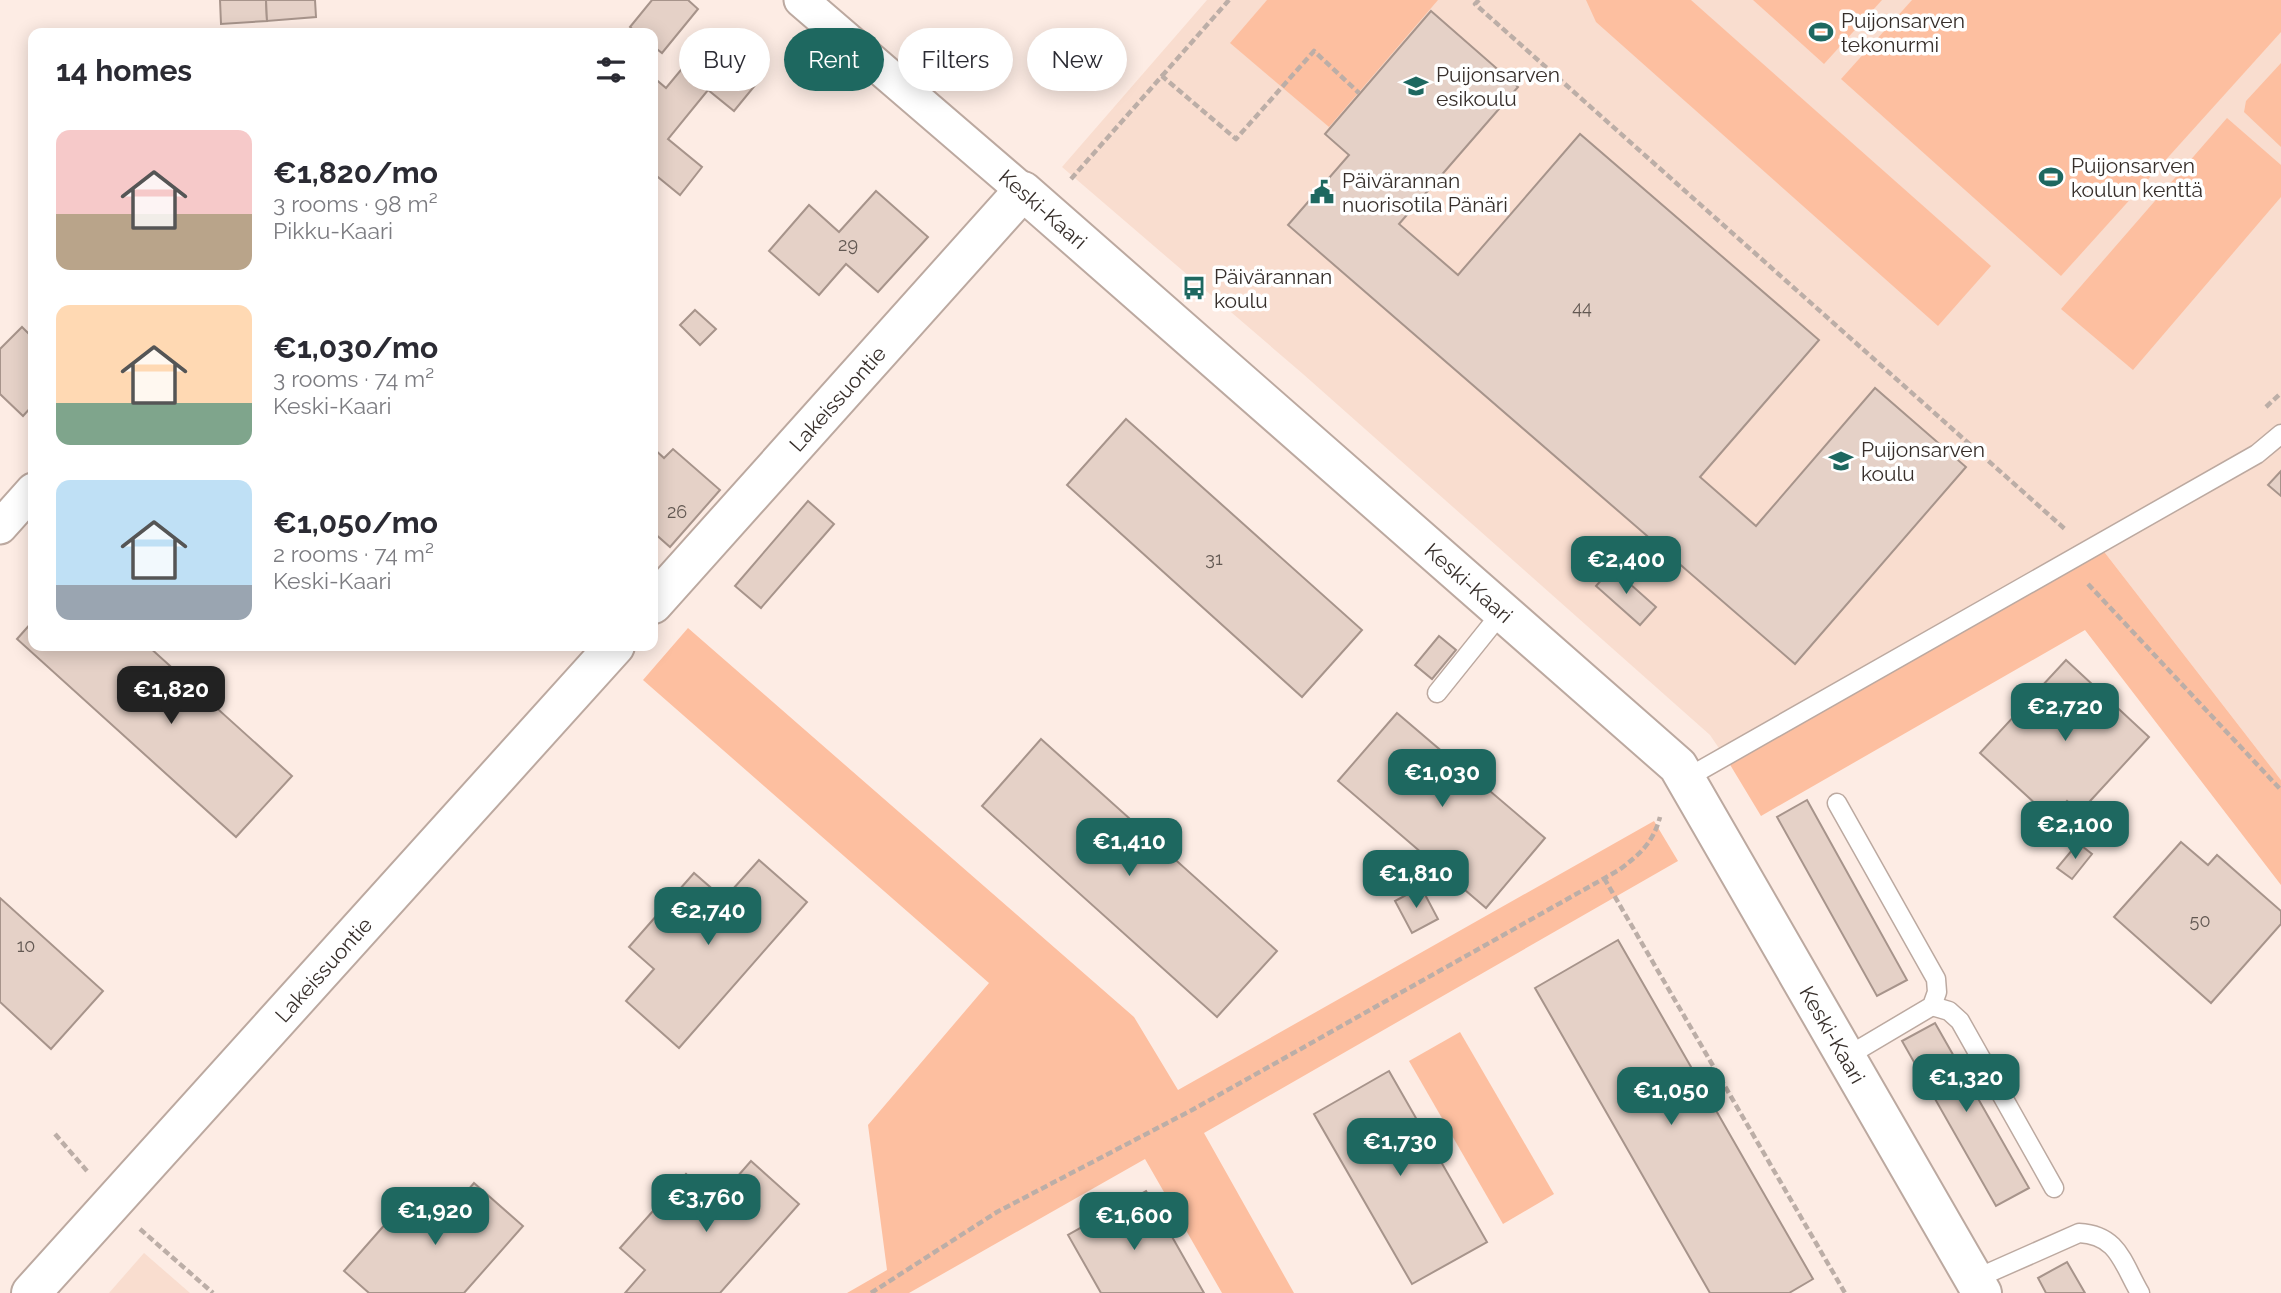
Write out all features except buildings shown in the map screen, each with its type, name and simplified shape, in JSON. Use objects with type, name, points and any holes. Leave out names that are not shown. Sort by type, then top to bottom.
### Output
[{"type":"street","name":"Keski-Kaari","points":[[802,0],[1023,191],[1681,772],[1978,1286]]},
{"type":"street","name":"Lakeissuontie","points":[[658,598],[1023,191]]},
{"type":"street","points":[[0,527],[28,496]]},
{"type":"street","name":"Lakeissuontie","points":[[32,1293],[610,651]]},
{"type":"lane","points":[[1681,772],[2257,454],[2281,433]]},
{"type":"lane","points":[[1437,693],[1502,612]]},
{"type":"lane","points":[[1838,803],[1936,979],[1937,992],[1932,1006],[1846,1057]]},
{"type":"lane","points":[[1932,1006],[1949,1011],[1960,1021],[2054,1188]]},
{"type":"lane","points":[[1978,1286],[2079,1233],[2096,1234],[2109,1239],[2140,1293]]},
{"type":"path","points":[[1070,180],[1229,0]]},
{"type":"path","points":[[1479,0],[1475,4],[2073,536]]},
{"type":"path","points":[[1162,76],[1236,139],[1314,51],[1359,93]]},
{"type":"path","points":[[2066,560],[2281,790]]},
{"type":"path","points":[[871,1293],[997,1212],[1192,1110],[1604,878],[1638,856],[1654,838],[1665,795],[1681,772]]},
{"type":"path","points":[[1604,878],[1845,1293]]},
{"type":"path","points":[[143,1231],[213,1293]]},
{"type":"shaded area","name":"Puijonsarven koulu","points":[[1207,0],[2281,0],[2281,780],[2102,549],[1729,763],[1710,735],[1303,374],[1062,167]]},
{"type":"shaded area","points":[[1267,0],[1438,0],[1329,127],[1230,43]]},
{"type":"shaded area","points":[[1586,0],[1691,0],[1991,266],[1938,326],[1596,22]]},
{"type":"shaded area","name":"Puijonsarven tekonurmi","points":[[1753,0],[1882,0],[1824,64]]},
{"type":"shaded area","name":"Puijonsarven koulun kenttä","points":[[1912,0],[2281,0],[2281,32],[2061,276],[1841,79]]},
{"type":"shaded area","points":[[2281,63],[2281,147],[2244,112],[2246,101]]},
{"type":"shaded area","points":[[2227,118],[2281,165],[2281,197],[2133,370],[2061,309]]},
{"type":"shaded area","points":[[2102,549],[2281,780],[2281,885],[2085,630],[1761,816],[1729,763]]},
{"type":"shaded area","points":[[688,628],[1134,1017],[1178,1090],[1654,821],[1678,861],[1204,1133],[1294,1293],[1222,1293],[1145,1159],[909,1293],[847,1293],[887,1270],[868,1125],[989,983],[643,680]]},
{"type":"shaded area","points":[[1460,1032],[1554,1194],[1503,1224],[1409,1061]]},
{"type":"shaded area","points":[[144,1253],[190,1293],[109,1293]]},
{"type":"place","name":"Puijonsarven tekonurmi","points":[[1821,32]]},
{"type":"place","name":"Puijonsarven esikoulu","points":[[1416,86]]},
{"type":"place","name":"Puijonsarven koulun kenttä","points":[[2051,177]]},
{"type":"place","name":"Päivärannan nuorisotila Pänäri","points":[[1322,192]]},
{"type":"place","name":"Päivärannan koulu","points":[[1194,288]]},
{"type":"place","name":"Puijonsarven koulu","points":[[1841,461]]}]
